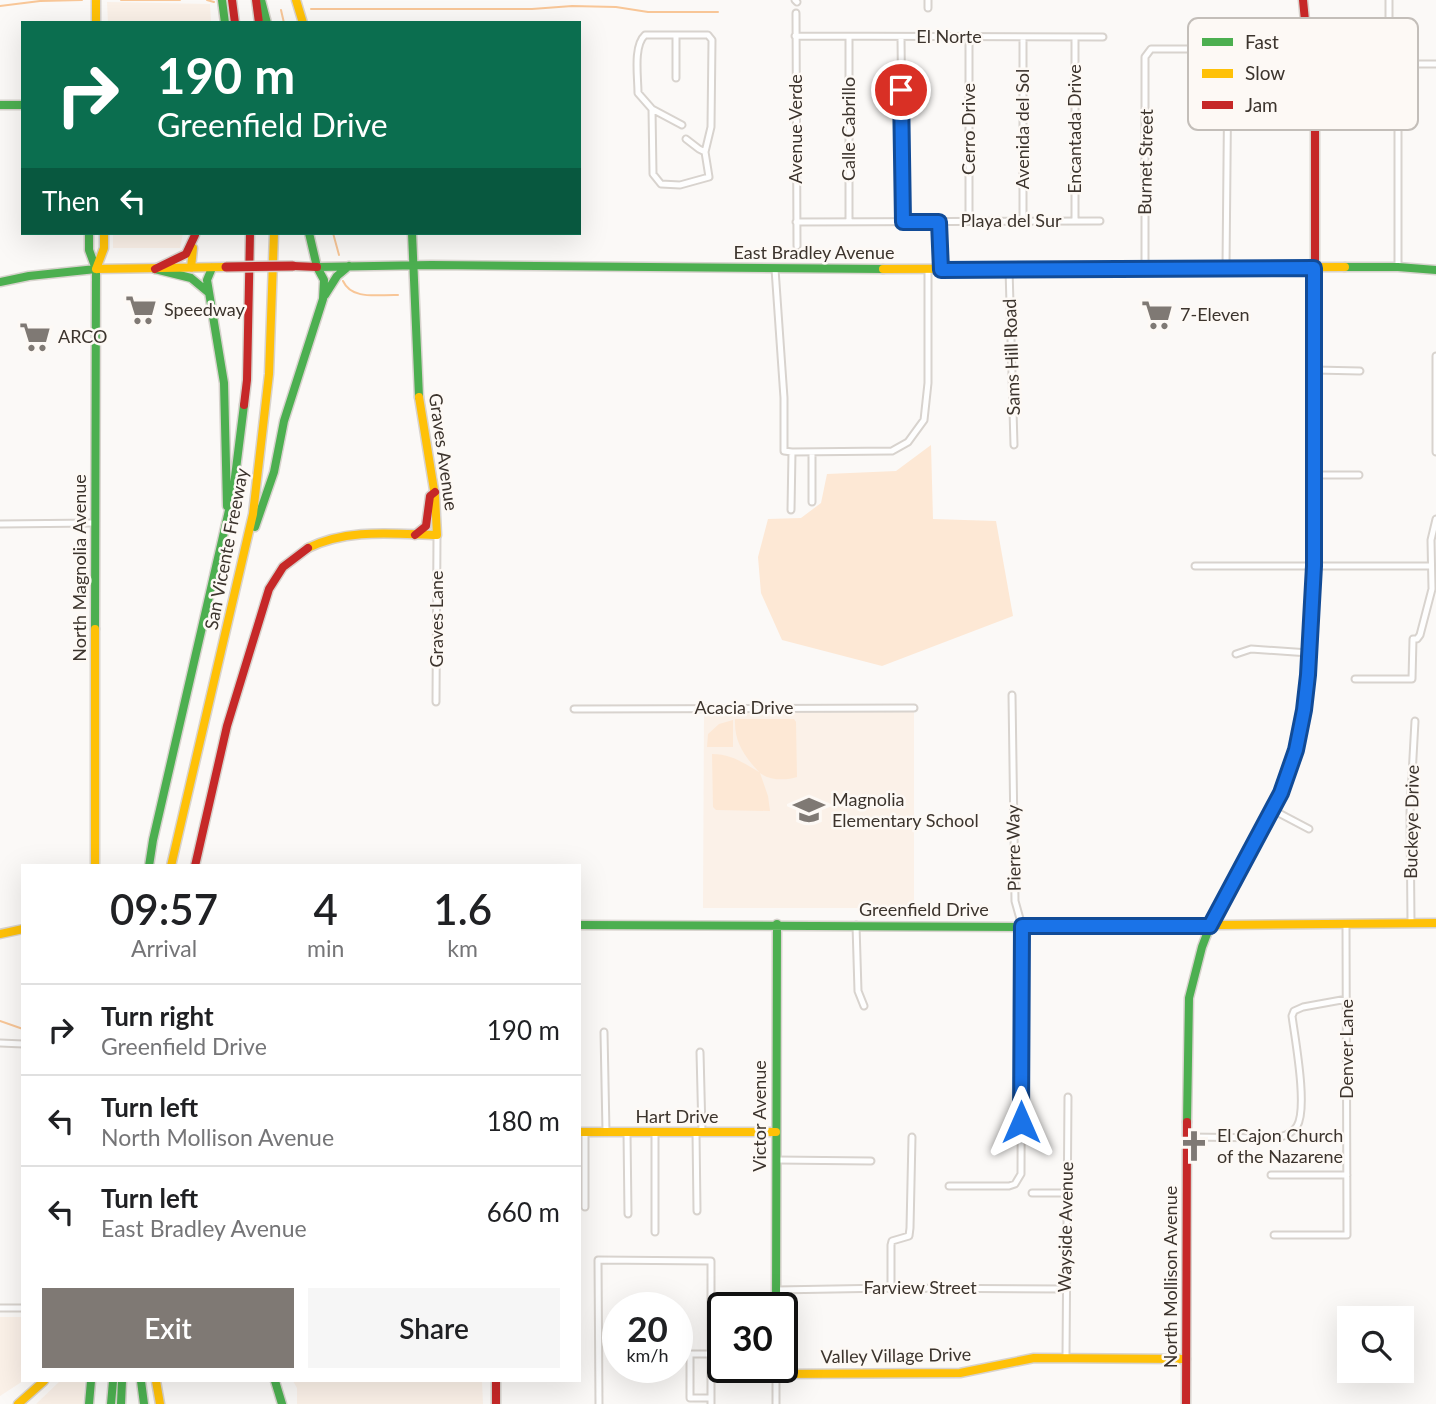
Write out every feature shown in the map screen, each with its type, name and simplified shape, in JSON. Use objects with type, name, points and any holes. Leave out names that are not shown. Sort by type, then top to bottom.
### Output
[{"type":"main road","points":[[96,0],[96,21]]},
{"type":"main road","points":[[222,0],[225,21]]},
{"type":"main road","points":[[232,0],[235,21]]},
{"type":"main road","points":[[256,0],[259,21]]},
{"type":"main road","points":[[261,0],[266,21]]},
{"type":"main road","points":[[296,0],[302,21]]},
{"type":"main road","name":"North Mollison Avenue","points":[[1303,0],[1305,18]]},
{"type":"main road","points":[[0,106],[21,106]]},
{"type":"main road","name":"North Mollison Avenue","points":[[1186,1404],[1189,998],[1194,972],[1210,926],[1273,810],[1296,750],[1304,710],[1314,566],[1315,130]]},
{"type":"main road","name":"North Magnolia Avenue","points":[[89,235],[89,250],[96,269],[95,864]]},
{"type":"main road","name":"North Magnolia Avenue","points":[[96,269],[104,248],[104,235]]},
{"type":"main road","points":[[155,269],[186,254],[195,235]]},
{"type":"main road","points":[[191,268],[195,235]]},
{"type":"main road","name":"San Vicente Freeway","points":[[149,864],[233,493],[247,380],[250,235]]},
{"type":"main road","name":"San Vicente Freeway","points":[[171,864],[243,561],[261,459],[272,342],[274,235]]},
{"type":"main road","points":[[309,235],[317,267],[324,280],[323,299]]},
{"type":"main road","name":"Graves Avenue","points":[[195,864],[233,706],[269,589],[279,572],[289,560],[306,548],[331,537],[437,535],[435,492],[416,372],[416,265],[412,235]]},
{"type":"main road","name":"East Bradley Avenue","points":[[155,269],[416,265],[928,270],[1398,267],[1436,270]]},
{"type":"main road","points":[[243,561],[274,472],[284,421],[323,299],[337,276],[349,266]]},
{"type":"main road","points":[[212,268],[207,280],[226,399],[223,480],[228,515]]},
{"type":"main road","points":[[0,282],[18,277],[96,269],[155,269],[198,280],[210,293]]},
{"type":"main road","points":[[415,535],[426,526],[430,496],[435,492]]},
{"type":"main road","name":"Greenfield Drive","points":[[581,925],[1210,926],[1436,923]]},
{"type":"main road","name":"Victor Avenue","points":[[776,1290],[777,925]]},
{"type":"main road","points":[[0,934],[21,929]]},
{"type":"main road","name":"Hart Drive","points":[[582,1132],[776,1132]]},
{"type":"main road","name":"Valley Village Drive","points":[[798,1370],[960,1373],[1034,1358],[1186,1359]]},
{"type":"main road","points":[[18,1404],[43,1382]]},
{"type":"main road","points":[[89,1404],[91,1382]]},
{"type":"main road","points":[[111,1404],[113,1382]]},
{"type":"main road","points":[[121,1404],[122,1382]]},
{"type":"main road","points":[[136,1404],[139,1382]]},
{"type":"main road","points":[[139,1382],[144,1404]]},
{"type":"main road","points":[[156,1382],[160,1404]]},
{"type":"main road","points":[[275,1382],[282,1404]]},
{"type":"main road","points":[[496,1382],[496,1404]]},
{"type":"street","points":[[928,0],[928,8]]},
{"type":"street","points":[[1389,0],[1389,18]]},
{"type":"street","name":"Avenue Verde","points":[[796,13],[797,246]]},
{"type":"street","points":[[652,109],[653,174],[657,181],[661,184],[680,185],[709,177],[705,152],[709,132],[712,40],[708,35],[645,35],[641,38],[638,93],[652,109],[682,125]]},
{"type":"street","points":[[676,35],[676,78]]},
{"type":"street","name":"El Norte","points":[[795,36],[1102,37]]},
{"type":"street","name":"Calle Cabrillo","points":[[849,37],[849,222]]},
{"type":"street","points":[[901,37],[903,222]]},
{"type":"street","name":"Cerro Drive","points":[[969,37],[969,221]]},
{"type":"street","name":"Avenida del Sol","points":[[1023,37],[1023,221]]},
{"type":"street","name":"Encantada Drive","points":[[1075,37],[1075,221]]},
{"type":"street","name":"Burnet Street","points":[[1145,267],[1145,57],[1151,49],[1188,49]]},
{"type":"street","points":[[1418,64],[1436,64]]},
{"type":"street","name":"Burnet Street","points":[[1226,267],[1227,130]]},
{"type":"street","points":[[1398,130],[1398,267]]},
{"type":"street","points":[[686,139],[705,152]]},
{"type":"street","name":"Playa del Sur","points":[[796,222],[1100,221]]},
{"type":"street","points":[[939,222],[941,270]]},
{"type":"street","points":[[775,269],[784,398],[784,451],[792,452],[892,451],[908,442],[924,420],[928,383],[928,270]]},
{"type":"street","name":"Sams Hill Road","points":[[1009,270],[1014,445]]},
{"type":"street","points":[[1436,356],[1436,452]]},
{"type":"street","points":[[1315,370],[1360,371]]},
{"type":"street","points":[[791,510],[792,452]]},
{"type":"street","points":[[812,452],[812,502]]},
{"type":"street","points":[[1315,475],[1359,475]]},
{"type":"street","points":[[1355,679],[1412,679],[1413,639],[1420,635],[1430,603],[1431,540],[1436,519]]},
{"type":"street","points":[[0,524],[96,523]]},
{"type":"street","name":"Graves Lane","points":[[436,702],[437,535]]},
{"type":"street","points":[[1195,566],[1431,566]]},
{"type":"street","points":[[1237,654],[1251,649],[1309,653]]},
{"type":"street","name":"Pierre Way","points":[[949,1186],[1009,1186],[1015,1184],[1021,1174],[1022,926],[1015,901],[1012,695]]},
{"type":"street","name":"Acacia Drive","points":[[574,709],[914,708]]},
{"type":"street","name":"Buckeye Drive","points":[[1410,923],[1410,812],[1415,720]]},
{"type":"street","points":[[1273,810],[1309,829]]},
{"type":"street","name":"Denver Lane","points":[[1274,1235],[1347,1235],[1346,924]]},
{"type":"street","points":[[856,925],[858,991],[864,1006]]},
{"type":"street","points":[[1186,1137],[1279,1138],[1292,1133],[1298,1125],[1301,1094],[1292,1016],[1294,1011],[1347,999]]},
{"type":"street","points":[[604,1032],[606,1132]]},
{"type":"street","points":[[0,1044],[21,1044]]},
{"type":"street","points":[[697,1210],[700,1052]]},
{"type":"street","name":"Wayside Avenue","points":[[1066,1357],[1068,1097]]},
{"type":"street","points":[[582,1132],[585,1207]]},
{"type":"street","points":[[628,1132],[628,1214]]},
{"type":"street","points":[[654,1132],[655,1232]]},
{"type":"street","points":[[891,1287],[892,1241],[909,1236],[912,1137]]},
{"type":"street","points":[[776,1160],[871,1161]]},
{"type":"street","points":[[1271,1175],[1347,1175]]},
{"type":"street","points":[[1032,1193],[1068,1194]]},
{"type":"street","points":[[599,1404],[598,1260],[711,1262],[711,1292]]},
{"type":"street","name":"Farview Street","points":[[776,1290],[891,1287],[1065,1289]]},
{"type":"street","points":[[0,1308],[21,1308]]},
{"type":"street","points":[[707,1354],[690,1354],[690,1398],[711,1401],[711,1383]]},
{"type":"street","points":[[776,1383],[776,1404]]},
{"type":"shaded area","points":[[107,2],[210,4],[211,21],[108,21]]},
{"type":"shaded area","points":[[113,235],[183,235],[180,248],[113,248]]},
{"type":"shaded area","points":[[931,445],[933,519],[996,521],[1013,616],[882,666],[782,640],[761,593],[758,557],[768,519],[801,518],[821,503],[827,474],[896,471]]},
{"type":"shaded area","name":"Magnolia Elementary School","points":[[704,711],[914,712],[914,908],[703,908]]},
{"type":"shaded area","points":[[735,719],[794,719],[796,722],[797,777],[777,779],[760,773],[770,811],[716,810],[713,807],[712,754],[731,757],[759,772],[741,748],[736,735]]},
{"type":"shaded area","points":[[733,720],[733,747],[707,747],[708,734],[719,724]]},
{"type":"shaded area","points":[[0,1317],[21,1317],[21,1382],[0,1396]]},
{"type":"shaded area","points":[[59,1382],[85,1382],[83,1404],[36,1404]]},
{"type":"shaded area","points":[[294,1382],[482,1382],[483,1404],[297,1404],[297,1388]]},
{"type":"waterway","points":[[0,6],[82,0]]},
{"type":"waterway","points":[[121,0],[180,0]]},
{"type":"waterway","points":[[207,0],[214,2]]},
{"type":"waterway","points":[[311,9],[532,9],[572,6],[616,7],[648,12],[718,12]]},
{"type":"waterway","points":[[281,10],[284,21]]},
{"type":"waterway","points":[[334,235],[339,255]]},
{"type":"waterway","points":[[343,281],[347,287],[360,294],[398,295]]},
{"type":"waterway","points":[[0,1021],[21,1028]]},
{"type":"traffic: fast","points":[[222,0],[225,21]]},
{"type":"traffic: fast","points":[[261,0],[266,21]]},
{"type":"traffic: fast","points":[[0,105],[21,105]]},
{"type":"traffic: fast","points":[[89,235],[89,250],[96,269],[95,629]]},
{"type":"traffic: fast","points":[[255,527],[274,472],[284,421],[323,299],[324,280],[317,267],[309,235]]},
{"type":"traffic: fast","points":[[412,235],[419,397]]},
{"type":"traffic: fast","points":[[317,267],[431,265],[883,269]]},
{"type":"traffic: fast","points":[[325,295],[337,276],[349,266]]},
{"type":"traffic: fast","points":[[1345,267],[1436,270]]},
{"type":"traffic: fast","points":[[212,268],[207,280],[224,383],[227,506]]},
{"type":"traffic: fast","points":[[0,282],[96,269]]},
{"type":"traffic: fast","points":[[155,269],[191,278],[209,293]]},
{"type":"traffic: fast","points":[[149,864],[233,493],[244,405]]},
{"type":"traffic: fast","points":[[1187,1122],[1189,998],[1202,947],[1210,926],[1281,793],[1294,754]]},
{"type":"traffic: fast","points":[[776,1292],[777,924]]},
{"type":"traffic: fast","points":[[581,925],[1019,927]]},
{"type":"traffic: fast","points":[[89,1404],[91,1382]]},
{"type":"traffic: fast","points":[[111,1404],[113,1382]]},
{"type":"traffic: fast","points":[[121,1404],[122,1382]]},
{"type":"traffic: fast","points":[[141,1382],[144,1404]]},
{"type":"traffic: fast","points":[[275,1382],[282,1404]]},
{"type":"traffic: slow","points":[[96,0],[96,21]]},
{"type":"traffic: slow","points":[[296,0],[302,21]]},
{"type":"traffic: slow","points":[[96,269],[104,248],[104,235]]},
{"type":"traffic: slow","points":[[171,864],[253,514],[269,374],[274,235]]},
{"type":"traffic: slow","points":[[191,268],[193,248]]},
{"type":"traffic: slow","points":[[96,269],[226,267]]},
{"type":"traffic: slow","points":[[883,269],[1345,267]]},
{"type":"traffic: slow","points":[[308,548],[339,537],[355,535],[437,535],[435,496],[419,397]]},
{"type":"traffic: slow","points":[[1294,754],[1308,675],[1315,461]]},
{"type":"traffic: slow","points":[[95,629],[95,864]]},
{"type":"traffic: slow","points":[[1019,927],[1436,923]]},
{"type":"traffic: slow","points":[[0,934],[21,929]]},
{"type":"traffic: slow","points":[[581,1132],[776,1132]]},
{"type":"traffic: slow","points":[[798,1374],[960,1373],[1034,1358],[1186,1359]]},
{"type":"traffic: slow","points":[[18,1404],[43,1382]]},
{"type":"traffic: slow","points":[[156,1382],[160,1404]]},
{"type":"traffic: jam","points":[[232,0],[235,21]]},
{"type":"traffic: jam","points":[[256,0],[259,21]]},
{"type":"traffic: jam","points":[[1303,0],[1305,18]]},
{"type":"traffic: jam","points":[[1315,130],[1315,461]]},
{"type":"traffic: jam","points":[[155,269],[186,254],[195,235]]},
{"type":"traffic: jam","points":[[244,405],[247,380],[250,235]]},
{"type":"traffic: jam","points":[[293,266],[317,267]]},
{"type":"traffic: jam","points":[[226,267],[293,266]]},
{"type":"traffic: jam","points":[[415,535],[426,526],[430,496],[435,492]]},
{"type":"traffic: jam","points":[[195,864],[227,726],[269,589],[283,567],[308,548]]},
{"type":"traffic: jam","points":[[1186,1404],[1187,1122]]},
{"type":"traffic: jam","points":[[496,1382],[496,1404]]},
{"type":"place","name":"Speedway","points":[[141,310]]},
{"type":"place","name":"7-Eleven","points":[[1157,315]]},
{"type":"place","name":"ARCO","points":[[35,337]]},
{"type":"place","name":"Magnolia Elementary School","points":[[809,810]]},
{"type":"place","name":"El Cajon Church of the Nazarene","points":[[1194,1146]]},
{"type":"route","points":[[901,90],[903,222],[939,222],[941,270],[1314,268],[1314,566],[1308,675],[1296,750],[1273,810],[1210,926],[1022,926],[1021,1122]]}]
